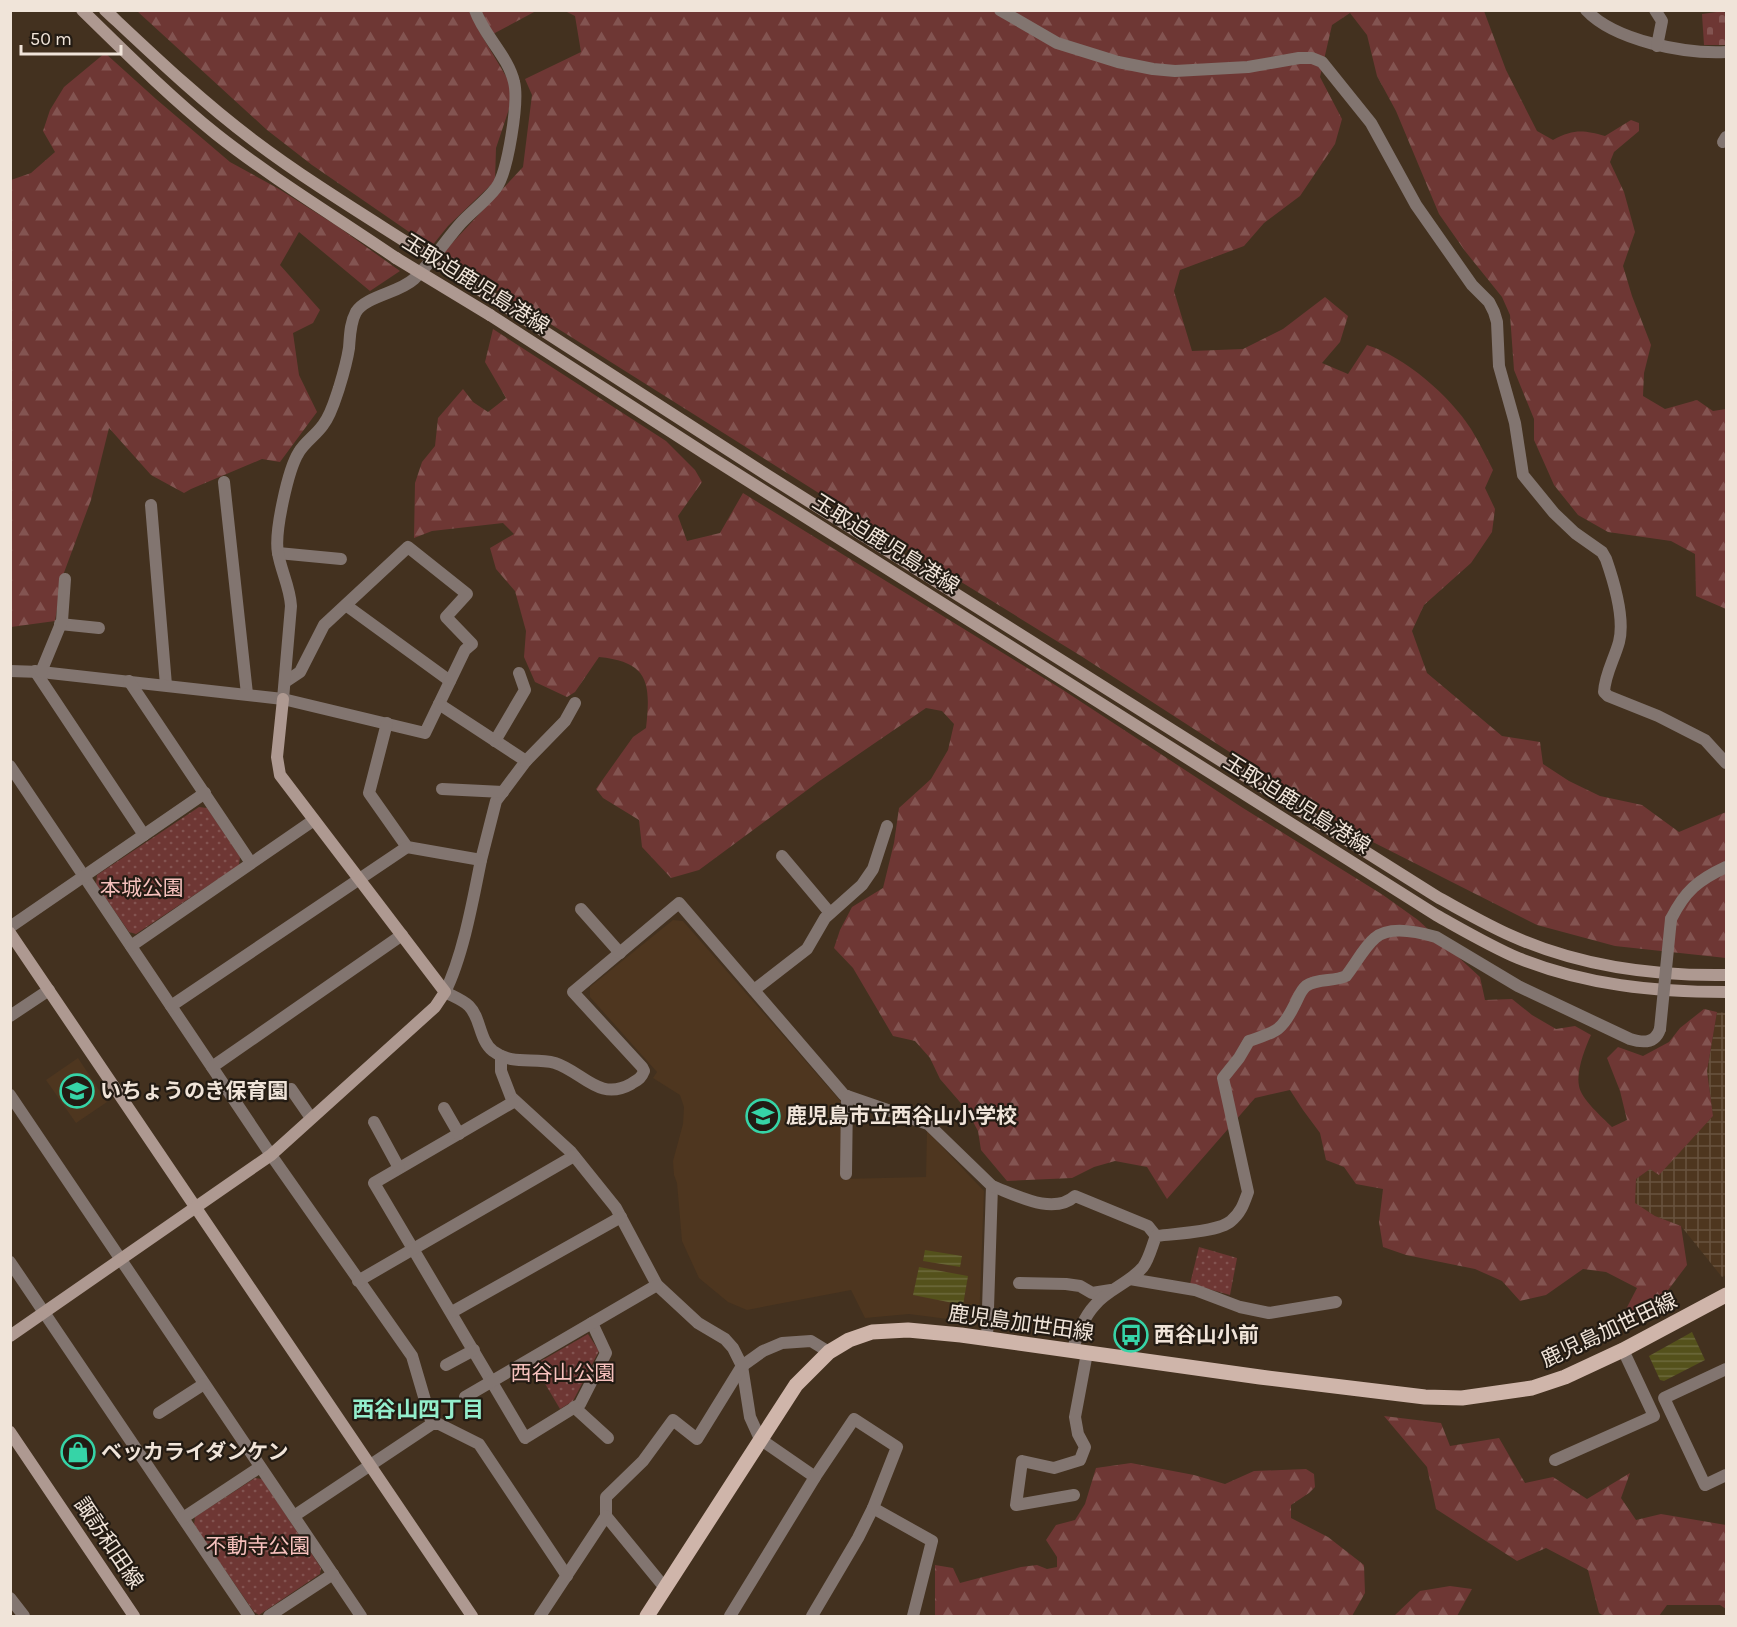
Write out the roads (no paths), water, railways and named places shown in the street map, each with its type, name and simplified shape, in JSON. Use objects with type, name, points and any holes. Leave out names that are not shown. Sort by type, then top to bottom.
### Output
[{"type":"main road","name":"玉取迫鹿児島港線","points":[[82,10],[159,84],[217,135],[396,258],[490,315],[1427,909],[1484,942],[1556,972],[1599,983],[1646,989],[1726,992]]},
{"type":"main road","name":"玉取迫鹿児島港線","points":[[105,10],[172,72],[252,139],[309,180],[767,475],[1430,892],[1513,936],[1543,948],[1644,972],[1726,975]]},
{"type":"main road","points":[[10,1336],[271,1155],[435,1007],[445,992],[278,771],[283,699]]},
{"type":"main road","points":[[10,933],[472,1617]]},
{"type":"main road","name":"鹿児島加世田線","points":[[647,1617],[796,1385],[829,1352],[849,1340],[872,1332],[908,1330],[1260,1377],[1425,1397],[1462,1398],[1532,1388],[1565,1377],[1623,1350],[1726,1295]]},
{"type":"main road","name":"諏訪和田線","points":[[10,1432],[134,1617]]},
{"type":"street","points":[[283,699],[290,596],[278,553],[277,535],[279,515],[294,460],[299,450],[323,425],[330,413],[346,362],[351,325],[356,313],[363,305],[413,280],[462,222],[496,187],[502,177],[515,116],[517,100],[515,83],[511,72],[478,21],[475,10]]},
{"type":"street","points":[[1000,10],[1057,43],[1118,62],[1153,69],[1175,71],[1248,67],[1299,58],[1312,58],[1322,62],[1371,123],[1416,205],[1472,285],[1489,302],[1494,312],[1497,322],[1499,366],[1515,423],[1523,475],[1554,513],[1575,533],[1602,552],[1606,559],[1621,618],[1621,629],[1619,642],[1605,681],[1604,692],[1608,696],[1658,716],[1705,740],[1726,763]]},
{"type":"street","points":[[1586,10],[1593,18],[1606,26],[1657,46],[1724,55]]},
{"type":"street","points":[[1655,10],[1662,21],[1657,46]]},
{"type":"street","points":[[224,482],[247,694]]},
{"type":"street","points":[[151,505],[166,685]]},
{"type":"street","points":[[10,671],[38,671],[283,699],[425,733],[465,650],[472,644],[446,617],[467,594],[408,547],[324,625],[300,672],[285,682]]},
{"type":"street","points":[[278,553],[340,559]]},
{"type":"street","points":[[38,671],[60,624],[65,579]]},
{"type":"street","points":[[347,606],[450,681]]},
{"type":"street","points":[[60,624],[99,628]]},
{"type":"street","points":[[38,671],[144,835]]},
{"type":"street","points":[[495,741],[525,690],[519,673]]},
{"type":"street","points":[[129,681],[251,863]]},
{"type":"street","points":[[575,703],[565,721],[526,761],[496,801],[472,902],[451,979],[445,992],[469,1006],[489,1047],[501,1056],[519,1062],[543,1060],[558,1064],[600,1088],[623,1089],[639,1079],[644,1071],[642,1067],[573,993],[679,903],[844,1095],[928,1124],[992,1186],[1041,1203],[1058,1206],[1069,1202],[1075,1196],[1148,1226],[1156,1236]]},
{"type":"street","points":[[439,704],[526,761]]},
{"type":"street","points":[[387,723],[369,793],[407,847]]},
{"type":"street","points":[[10,766],[271,1155],[412,1356],[432,1424]]},
{"type":"street","points":[[442,789],[503,792]]},
{"type":"street","points":[[10,927],[205,793]]},
{"type":"street","points":[[131,946],[314,820]]},
{"type":"street","points":[[754,990],[807,949],[825,918],[862,885],[873,869],[887,826]]},
{"type":"street","points":[[171,1006],[407,847],[481,860]]},
{"type":"street","points":[[782,856],[830,913]]},
{"type":"street","points":[[1156,1236],[1218,1227],[1230,1223],[1242,1209],[1248,1192],[1223,1078],[1239,1058],[1248,1041],[1278,1030],[1287,1020],[1304,988],[1312,983],[1340,980],[1346,976],[1375,938],[1395,931],[1436,937],[1518,986],[1630,1039],[1641,1043],[1652,1041],[1660,1029],[1671,919],[1679,902],[1694,886],[1726,867]]},
{"type":"street","points":[[581,909],[620,953]]},
{"type":"street","points":[[212,1066],[402,935]]},
{"type":"street","points":[[10,1016],[49,990]]},
{"type":"street","points":[[501,1056],[504,1081],[511,1097],[574,1156],[616,1208],[657,1285],[698,1323],[726,1339],[742,1366],[750,1417],[760,1439],[815,1477]]},
{"type":"street","points":[[291,1089],[311,1118]]},
{"type":"street","points":[[10,1095],[361,1617]]},
{"type":"street","points":[[846,1174],[847,1096]]},
{"type":"street","points":[[515,1101],[374,1183],[525,1438],[580,1404],[606,1353],[592,1323]]},
{"type":"street","points":[[444,1108],[459,1134]]},
{"type":"street","points":[[374,1122],[399,1168]]},
{"type":"street","points":[[358,1281],[574,1156]]},
{"type":"street","points":[[987,1339],[992,1186]]},
{"type":"street","points":[[452,1312],[621,1217]]},
{"type":"street","points":[[1074,1495],[1016,1505],[1022,1461],[1054,1468],[1080,1460],[1085,1447],[1078,1434],[1076,1417],[1083,1320],[1095,1304],[1144,1266],[1156,1236]]},
{"type":"street","points":[[10,1262],[249,1617]]},
{"type":"street","points":[[1130,1279],[1196,1290],[1240,1307],[1269,1314],[1336,1302]]},
{"type":"street","points":[[1019,1283],[1066,1284],[1080,1286],[1092,1293],[1112,1290]]},
{"type":"street","points":[[465,1397],[657,1285]]},
{"type":"street","points":[[540,1617],[606,1516],[606,1497],[643,1461],[673,1420],[697,1439],[742,1366],[763,1351],[782,1343],[810,1341],[829,1352]]},
{"type":"street","points":[[446,1365],[474,1350]]},
{"type":"street","points":[[1555,1460],[1654,1416],[1623,1350]]},
{"type":"street","points":[[1726,1369],[1664,1398],[1705,1485],[1726,1475]]},
{"type":"street","points":[[159,1413],[204,1383]]},
{"type":"street","points":[[574,1407],[608,1438]]},
{"type":"street","points":[[730,1617],[815,1477],[854,1419],[897,1447],[873,1508],[812,1617]]},
{"type":"street","points":[[294,1516],[432,1424],[439,1424],[479,1444],[567,1576]]},
{"type":"street","points":[[183,1518],[260,1467]]},
{"type":"street","points":[[873,1508],[932,1540],[913,1617]]},
{"type":"street","points":[[606,1516],[665,1587]]},
{"type":"street","points":[[268,1617],[333,1574]]},
{"type":"street","points":[[10,1598],[24,1617]]},
{"type":"place","name":"いちょうのき保育園","points":[[77,1091]]},
{"type":"place","name":"鹿児島市立西谷山小学校","points":[[763,1116]]},
{"type":"place","name":"西谷山小前","points":[[1131,1335]]},
{"type":"place","name":"ベッカライダンケン","points":[[78,1452]]},
{"type":"district","name":"西谷山四丁目","points":[[418,1410]]},
{"type":"park label","name":"本城公園","points":[[142,888]]},
{"type":"park label","name":"西谷山公園","points":[[563,1373]]},
{"type":"park label","name":"不動寺公園","points":[[258,1546]]}]
